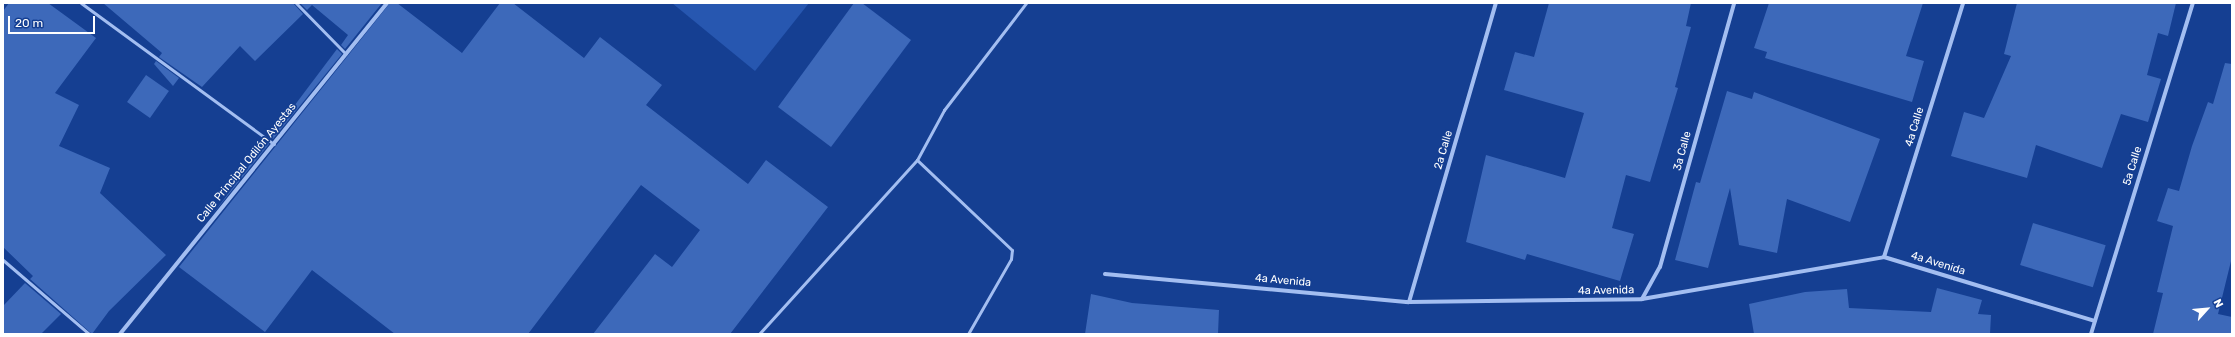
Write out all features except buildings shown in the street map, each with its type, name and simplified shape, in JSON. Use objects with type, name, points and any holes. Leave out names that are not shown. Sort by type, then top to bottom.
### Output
[{"type":"street","name":"Calle Principal Odilón Ayestas","points":[[120,334],[387,3]]},
{"type":"street","name":"2a Calle","points":[[1409,302],[1496,3]]},
{"type":"street","name":"3a Calle","points":[[1642,299],[1660,267],[1734,3]]},
{"type":"street","name":"4a Calle","points":[[1884,257],[1963,3]]},
{"type":"street","name":"5a Calle","points":[[2091,334],[2193,3]]},
{"type":"street","name":"4a Avenida","points":[[1105,274],[1409,302],[1642,299],[1884,257],[2095,321]]},
{"type":"lane","points":[[80,3],[274,144]]},
{"type":"lane","points":[[296,3],[346,54]]},
{"type":"lane","points":[[759,334],[917,160],[944,110],[1026,3]]},
{"type":"lane","points":[[917,160],[1012,250],[1011,259],[968,334]]},
{"type":"lane","points":[[3,260],[89,334]]},
{"type":"shaded area","points":[[672,3],[809,3],[755,71]]}]
